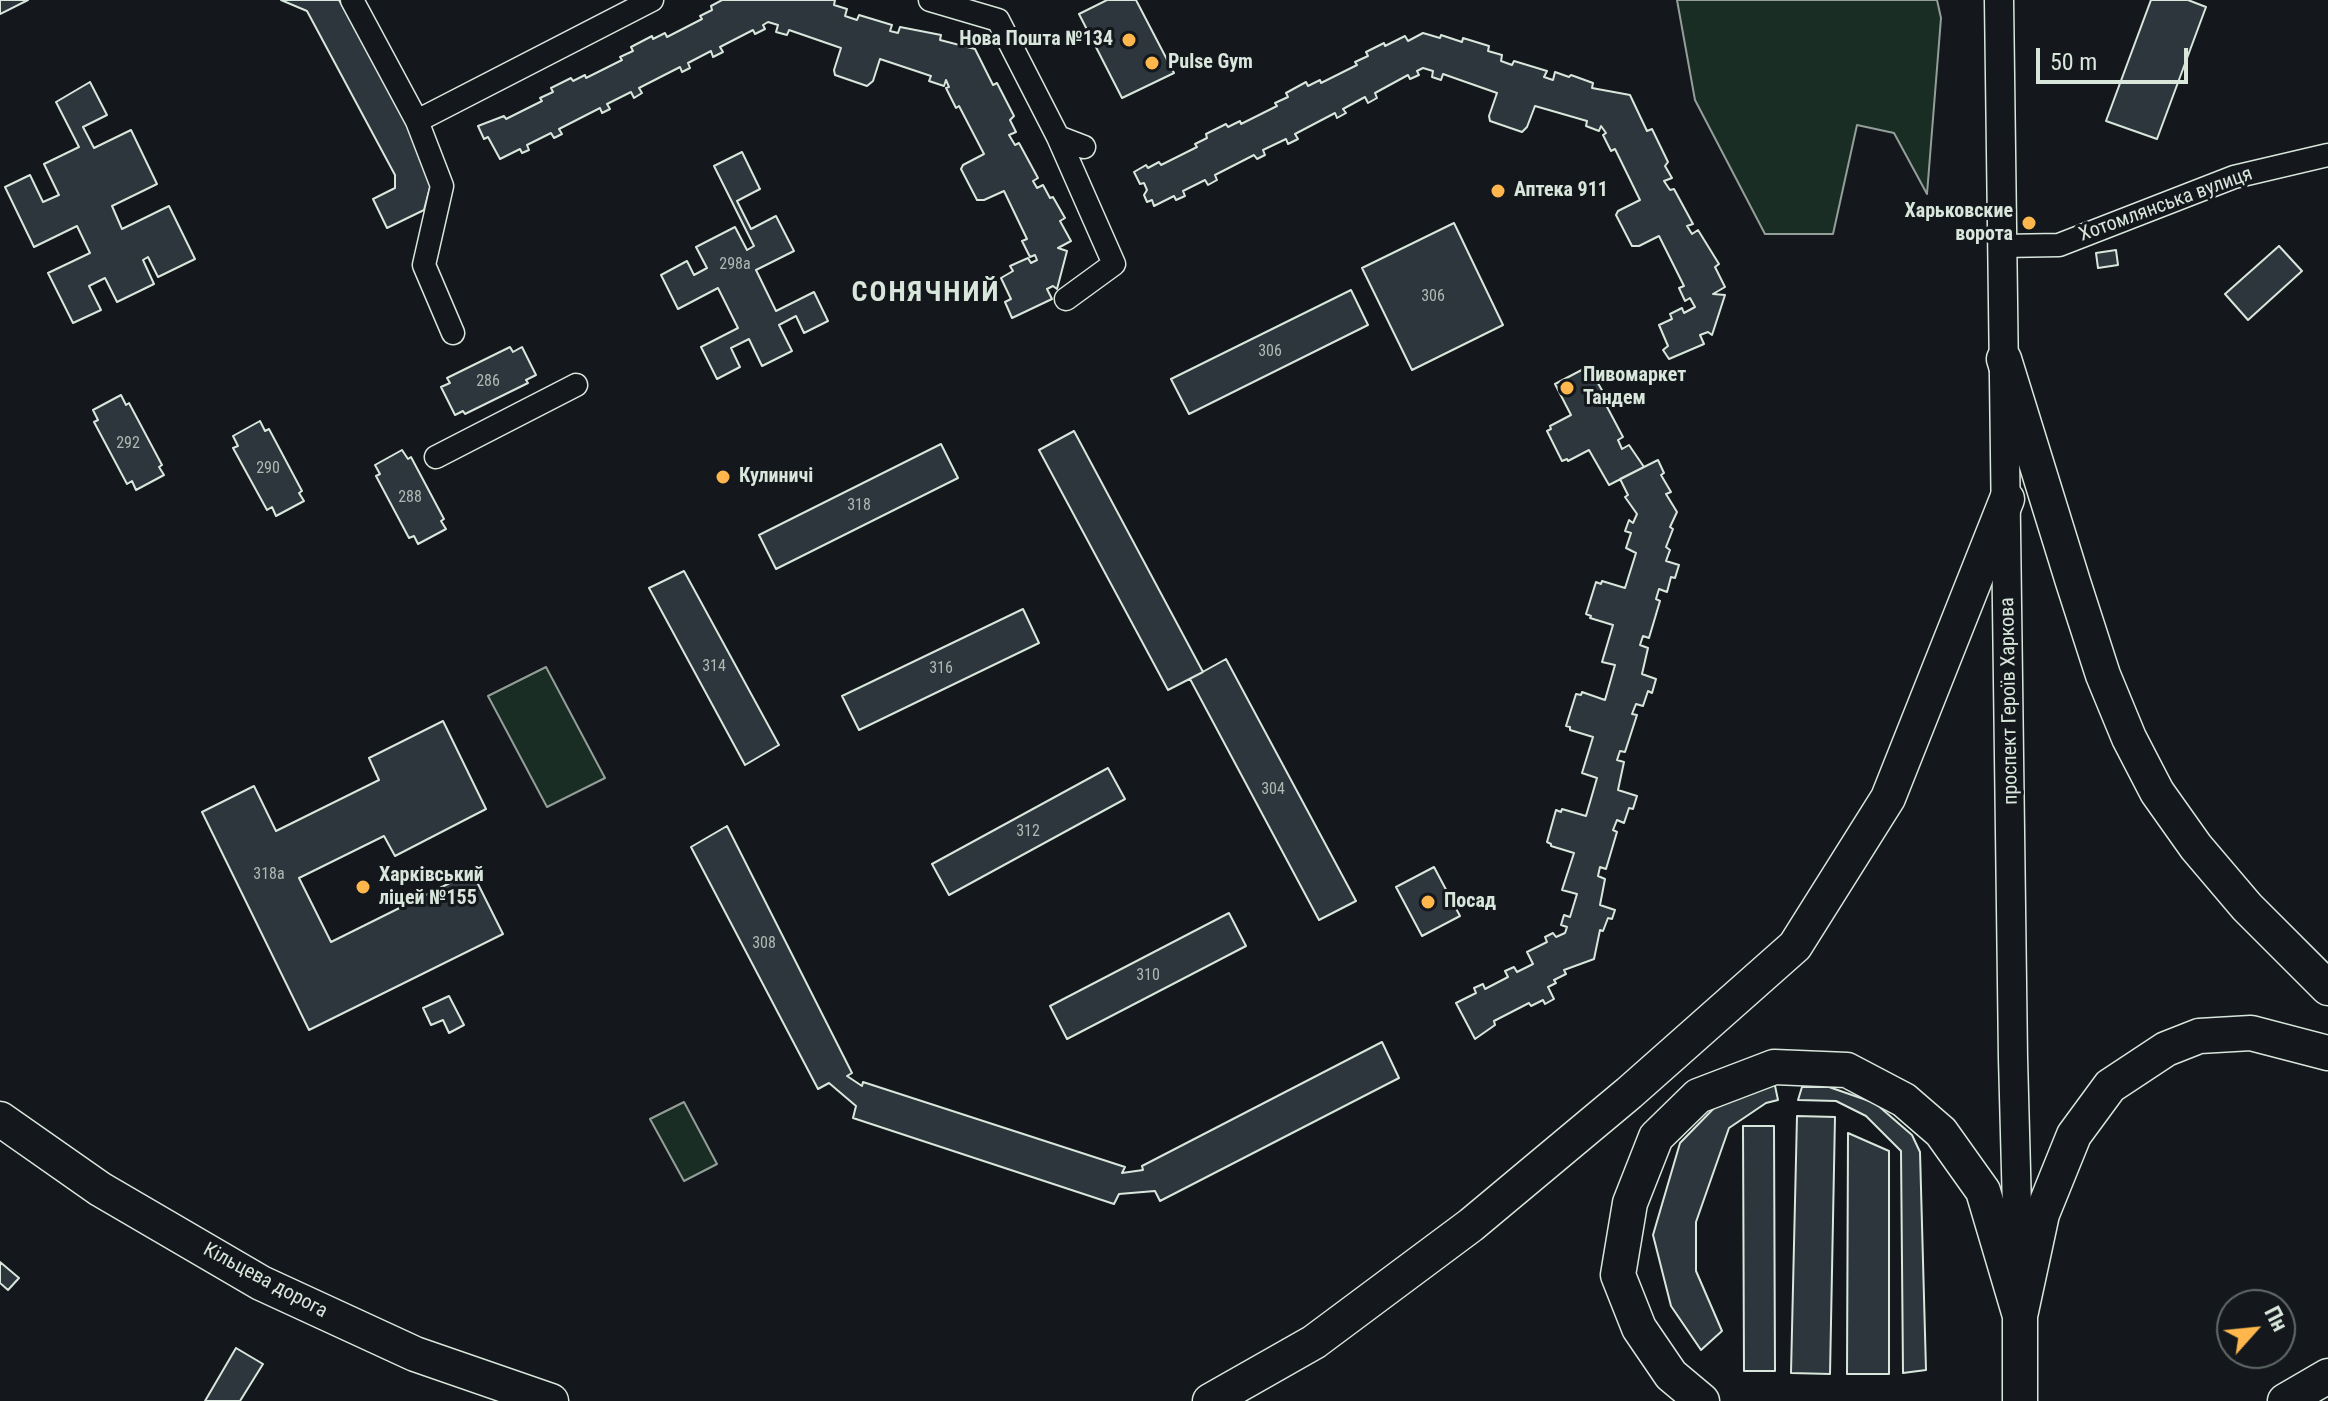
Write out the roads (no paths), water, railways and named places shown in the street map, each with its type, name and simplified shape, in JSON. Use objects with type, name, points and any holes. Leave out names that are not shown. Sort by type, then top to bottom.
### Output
[{"type":"highway","points":[[2004,359],[2103,675],[2136,752],[2157,792],[2196,847],[2247,907],[2328,988]]},
{"type":"highway","points":[[1210,1401],[1314,1342],[1471,1225],[1629,1093],[1795,946],[1888,798],[2007,499]]},
{"type":"highway","points":[[2020,1316],[2042,1214],[2074,1135],[2110,1086],[2166,1049],[2199,1036],[2251,1033],[2328,1053]]},
{"type":"highway","points":[[1702,1401],[1671,1375],[1639,1328],[1618,1275],[1630,1203],[1656,1137],[1698,1096],[1774,1067],[1847,1070],[1904,1100],[1941,1132],[1983,1191],[2020,1316]]},
{"type":"highway","name":"Кільцева дорога","points":[[0,1119],[100,1189],[261,1283],[415,1354],[551,1401]]},
{"type":"highway","name":"проспект Героїв Харкова","points":[[2020,1316],[2020,1401]]},
{"type":"highway","points":[[2285,1401],[2328,1376]]},
{"type":"main road","name":"проспект Героїв Харкова","points":[[1999,0],[2013,1058],[2020,1316]]},
{"type":"street","points":[[352,0],[417,121],[442,186],[424,265],[453,333]]},
{"type":"street","points":[[417,121],[652,0]]},
{"type":"street","points":[[930,0],[998,20],[1058,137],[1114,264],[1066,299]]},
{"type":"street","points":[[1058,137],[1084,147]]},
{"type":"street","name":"Хотомлянська вулиця","points":[[2002,246],[2059,245],[2234,177],[2328,155]]},
{"type":"street","points":[[436,457],[576,385]]},
{"type":"place","name":"Нова Пошта №134","points":[[1129,40]]},
{"type":"place","name":"Pulse Gym","points":[[1152,63]]},
{"type":"place","name":"Аптека 911","points":[[1498,191]]},
{"type":"place","name":"Харьковские ворота","points":[[2029,223]]},
{"type":"place","name":"Пивомаркет Тандем","points":[[1567,388]]},
{"type":"place","name":"Кулиничі","points":[[723,477]]},
{"type":"place","name":"Харківський ліцей №155","points":[[363,887]]},
{"type":"place","name":"Посад","points":[[1428,902]]},
{"type":"district","name":"СОНЯЧНИЙ","points":[[926,294]]}]
